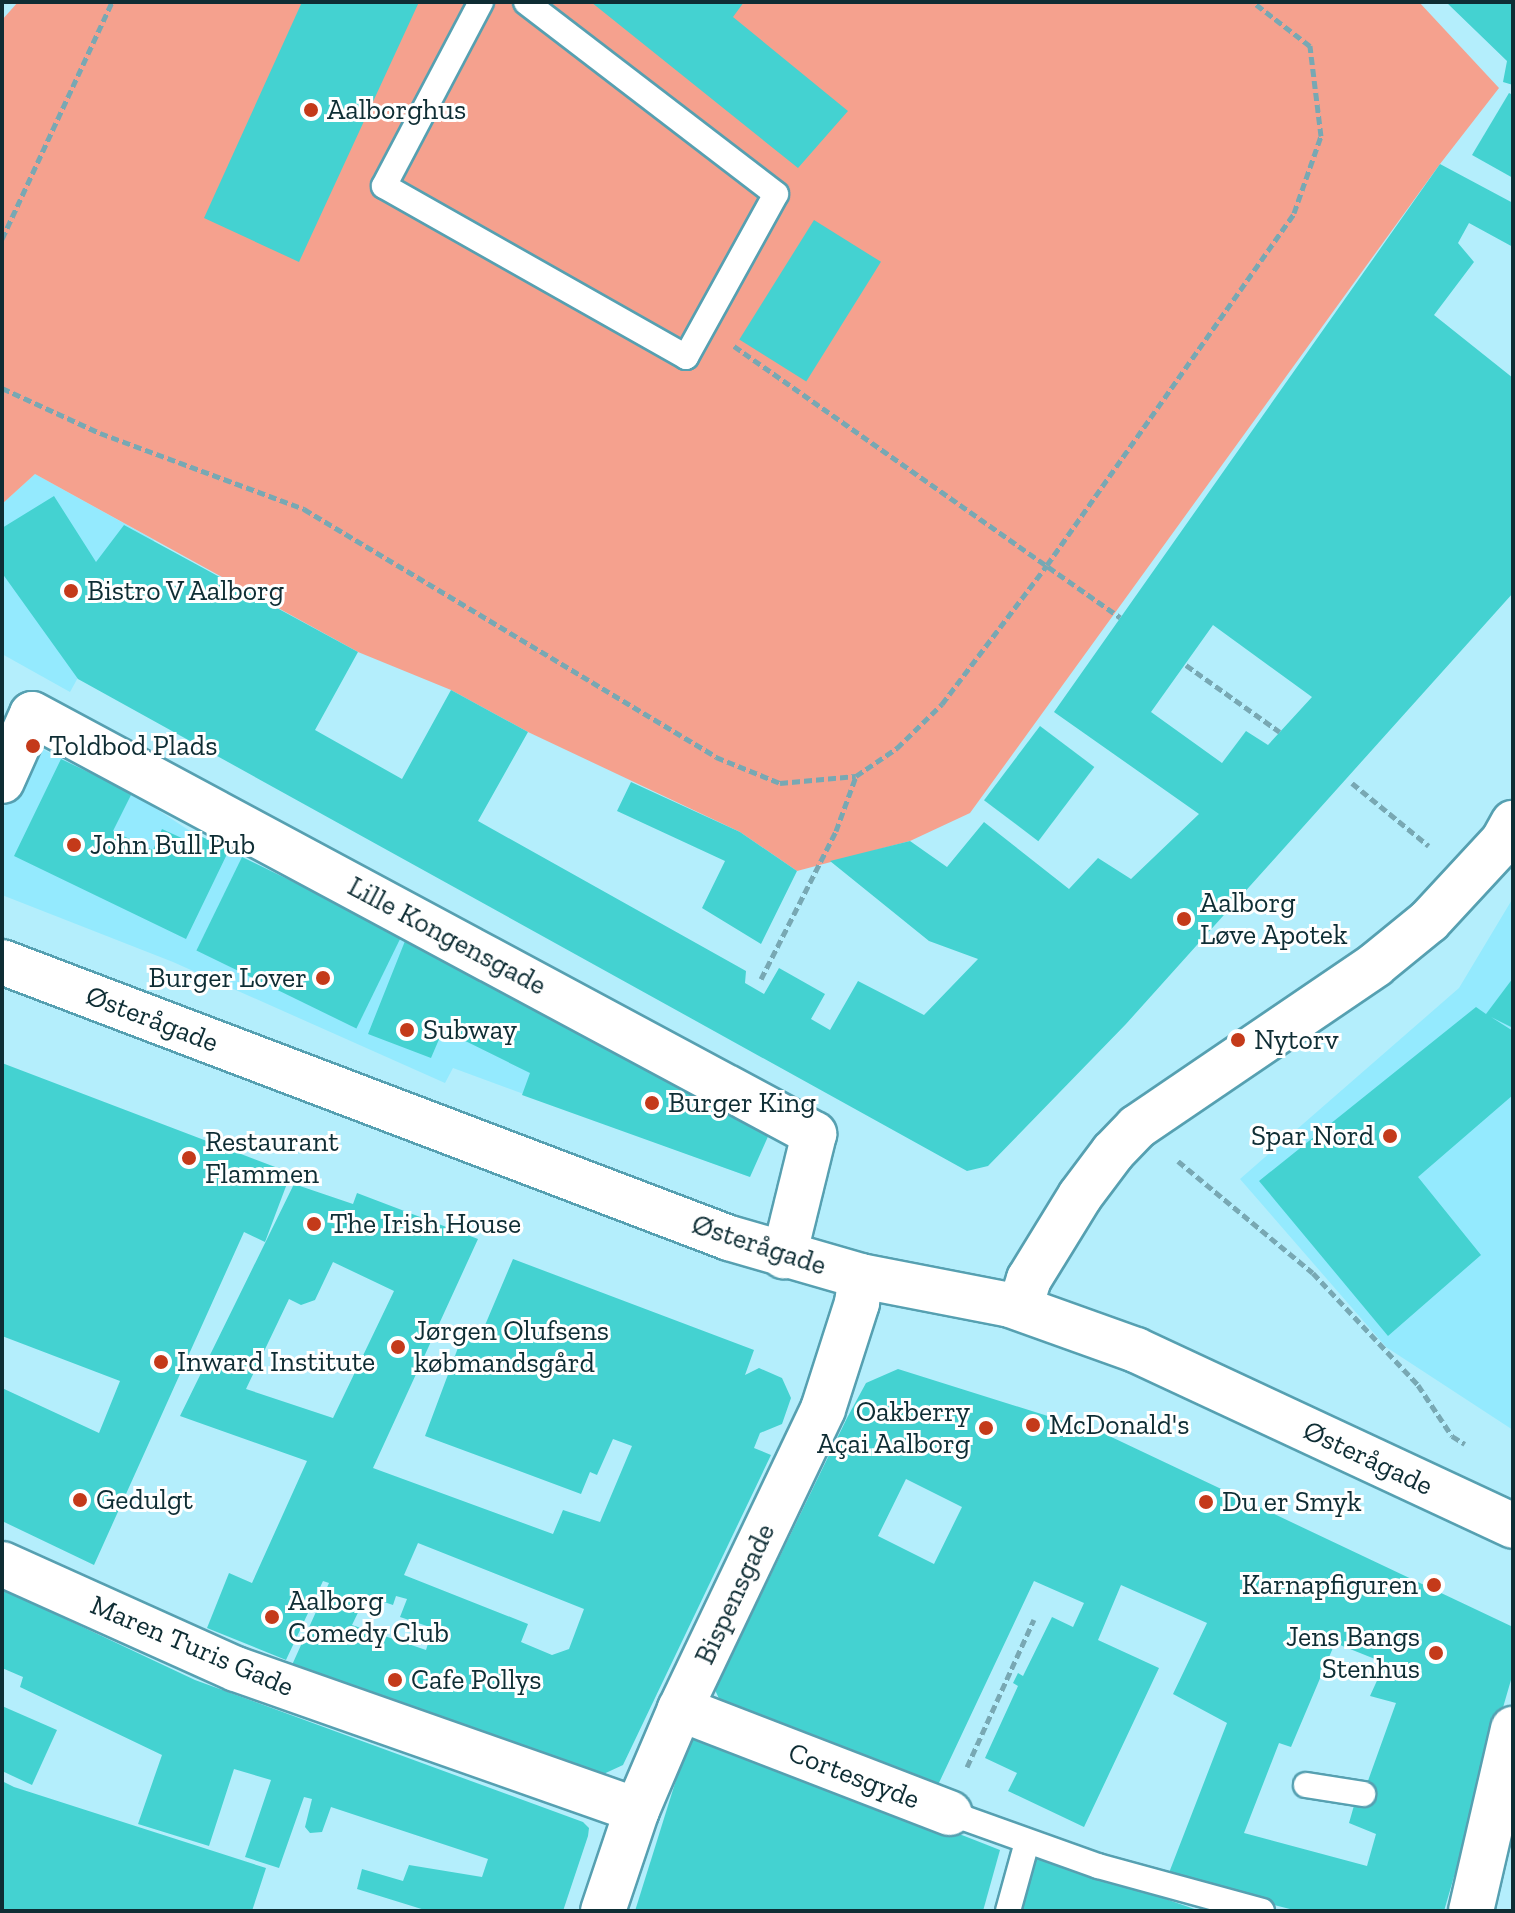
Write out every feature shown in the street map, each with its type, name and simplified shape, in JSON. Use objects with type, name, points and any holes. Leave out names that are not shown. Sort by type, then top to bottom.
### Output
[{"type":"street","name":"Lille Kongensgade","points":[[2,781],[32,714],[814,1134],[784,1256]]},
{"type":"street","points":[[1020,1308],[1029,1279],[1080,1196],[1137,1127],[1375,965],[1429,921],[1503,841],[1513,823]]},
{"type":"street","name":"Østerågade","points":[[2,962],[784,1256],[861,1276],[1020,1308],[1136,1350],[1513,1526]]},
{"type":"street","name":"Bispensgade","points":[[603,1911],[637,1810],[680,1709],[823,1409],[857,1303],[861,1276]]},
{"type":"street","name":"Maren Turis Gade","points":[[2,1564],[380,1734],[637,1810]]},
{"type":"street","name":"Cortesgyde","points":[[680,1709],[950,1813]]},
{"type":"street","points":[[1487,1895],[1478,1831],[1513,1729]]},
{"type":"lane","points":[[481,2],[384,186],[686,357],[776,194],[526,2]]},
{"type":"lane","points":[[1306,1785],[1363,1794]]},
{"type":"lane","name":"Cortesgyde","points":[[950,1813],[1098,1866],[1262,1911]]},
{"type":"lane","points":[[1008,1911],[1027,1842]]},
{"type":"path","points":[[2,239],[112,2]]},
{"type":"path","points":[[2,388],[100,433],[304,509],[716,757],[780,783],[856,776],[897,748],[942,704],[1047,565],[1294,213],[1321,136],[1310,46],[1253,2]]},
{"type":"path","points":[[703,325],[1120,617]]},
{"type":"path","points":[[1186,665],[1280,732]]},
{"type":"path","points":[[761,979],[836,831],[856,776]]},
{"type":"path","points":[[1352,783],[1467,878]]},
{"type":"path","points":[[1137,1127],[1313,1273],[1418,1385],[1452,1436],[1476,1451]]},
{"type":"path","points":[[950,1813],[972,1752],[1034,1619]]},
{"type":"shaded area","points":[[18,2],[1419,2],[1499,88],[1440,164],[970,813],[910,841],[797,871],[740,832],[528,732],[451,690],[358,652],[35,474],[2,504],[2,20]]},
{"type":"shaded area","points":[[35,474],[154,540],[70,692],[2,654],[2,504]]},
{"type":"shaded area","points":[[34,745],[132,793],[190,831],[402,935],[406,941],[750,1177],[453,1068],[445,1083],[173,962],[2,895],[2,811]]},
{"type":"shaded area","points":[[1513,898],[1513,1430],[1386,1347],[1240,1179],[1459,988]]},
{"type":"building","name":"Aalborghus","points":[[302,2],[419,2],[299,262],[204,218]]},
{"type":"building","points":[[591,2],[744,2],[733,17],[848,111],[798,168]]},
{"type":"building","points":[[1446,2],[1513,2],[1513,85],[1503,82],[1507,61]]},
{"type":"building","points":[[1509,93],[1513,95],[1513,178],[1472,155]]},
{"type":"building","points":[[1440,164],[1513,203],[1513,247],[1469,223],[1458,243],[1474,262],[1434,315],[1513,378],[1513,593],[1126,1024],[988,1166],[967,1171],[78,679],[2,573],[2,528],[54,496],[96,562],[124,525],[358,652],[315,730],[402,779],[451,690],[528,732],[478,821],[746,971],[745,983],[764,994],[779,968],[825,994],[811,1019],[830,1030],[858,981],[924,1015],[978,959],[929,941],[830,861],[910,841],[947,867],[984,822],[1069,889],[1098,858],[1131,879],[1199,814],[1054,712]],"holes":[[[1213,625],[1312,697],[1268,745],[1246,731],[1222,763],[1151,712]]]},
{"type":"building","points":[[814,220],[881,262],[806,381],[739,340]]},
{"type":"building","points":[[1040,726],[1094,767],[1038,841],[984,800]]},
{"type":"building","points":[[61,759],[132,793],[113,831],[153,850],[162,829],[186,840],[190,831],[229,850],[186,939],[14,856]]},
{"type":"building","points":[[631,782],[740,832],[797,871],[761,944],[702,908],[725,861],[617,811]]},
{"type":"building","points":[[242,857],[402,935],[356,1029],[196,950]]},
{"type":"building","points":[[405,941],[559,1018],[770,1132],[750,1177],[522,1095],[530,1073],[443,1030],[431,1058],[368,1034]]},
{"type":"building","name":"Spar Nord","points":[[1513,978],[1513,1028],[1491,1017],[1513,1031],[1513,1095],[1418,1177],[1481,1255],[1388,1336],[1259,1181],[1476,1007],[1486,1014]]},
{"type":"building","points":[[2,1063],[291,1173],[265,1242],[244,1232],[94,1565],[2,1521],[2,1388],[99,1433],[120,1381],[2,1336]]},
{"type":"building","points":[[294,1184],[353,1204],[357,1193],[478,1239],[373,1468],[553,1534],[563,1510],[600,1522],[632,1446],[613,1439],[597,1475],[590,1472],[581,1494],[425,1436],[465,1329],[480,1337],[513,1259],[754,1350],[745,1375],[759,1368],[782,1378],[791,1398],[782,1424],[760,1433],[754,1448],[771,1455],[623,1765],[597,1777],[292,1665],[329,1583],[323,1581],[286,1660],[207,1628],[229,1573],[252,1583],[307,1461],[180,1416]],"holes":[[[333,1262],[394,1291],[333,1418],[246,1389],[289,1299],[301,1305],[315,1300]],[[418,1543],[584,1609],[569,1649],[552,1655],[521,1642],[528,1624],[404,1575]],[[366,1596],[393,1605],[396,1596],[407,1599],[400,1617],[433,1628],[426,1650],[352,1625]]]},
{"type":"building","points":[[898,1369],[1105,1434],[1513,1627],[1513,1673],[1444,1911],[1298,1911],[1167,1878],[1227,1723],[1173,1694],[1207,1623],[1121,1585],[1098,1640],[1159,1668],[1084,1827],[1008,1791],[1017,1773],[985,1758],[1018,1686],[1013,1683],[1018,1673],[1023,1676],[1052,1617],[1073,1627],[1084,1603],[1034,1581],[937,1787],[723,1707],[715,1690],[866,1383]],"holes":[[[906,1479],[962,1507],[934,1564],[878,1536]],[[1335,1643],[1385,1663],[1370,1696],[1396,1703],[1360,1803],[1355,1802],[1349,1823],[1376,1834],[1367,1866],[1244,1833],[1279,1743],[1291,1747]]]},
{"type":"building","points":[[2,1589],[195,1680],[583,1822],[589,1828],[588,1836],[563,1911],[428,1911],[357,1889],[362,1869],[403,1881],[409,1865],[482,1877],[488,1859],[331,1807],[322,1832],[310,1833],[305,1827],[312,1799],[304,1797],[279,1868],[245,1857],[271,1780],[234,1769],[209,1846],[138,1824],[162,1755],[20,1687],[23,1677],[2,1668]]},
{"type":"building","points":[[2,1706],[57,1730],[32,1785],[2,1771]]},
{"type":"building","points":[[692,1729],[1000,1850],[983,1911],[635,1911]]},
{"type":"building","points":[[2,1781],[266,1868],[252,1911],[2,1911]]},
{"type":"building","points":[[1037,1854],[1200,1911],[1019,1911]]},
{"type":"place","name":"Aalborghus","points":[[311,110]]},
{"type":"place","name":"Bistro V Aalborg","points":[[71,591]]},
{"type":"place","name":"Toldbod Plads","points":[[33,746]]},
{"type":"place","name":"John Bull Pub","points":[[74,845]]},
{"type":"place","name":"Aalborg Løve Apotek","points":[[1184,919]]},
{"type":"place","name":"Burger Lover","points":[[323,978]]},
{"type":"place","name":"Subway","points":[[407,1030]]},
{"type":"place","name":"Nytorv","points":[[1238,1040]]},
{"type":"place","name":"Burger King","points":[[652,1103]]},
{"type":"place","name":"Spar Nord","points":[[1390,1136]]},
{"type":"place","name":"Restaurant Flammen","points":[[189,1158]]},
{"type":"place","name":"The Irish House","points":[[314,1224]]},
{"type":"place","name":"Jørgen Olufsens købmandsgård","points":[[398,1347]]},
{"type":"place","name":"Inward Institute","points":[[161,1362]]},
{"type":"place","name":"McDonald's","points":[[1033,1425]]},
{"type":"place","name":"Oakberry Açai Aalborg","points":[[986,1428]]},
{"type":"place","name":"Gedulgt","points":[[80,1500]]},
{"type":"place","name":"Du er Smyk","points":[[1206,1502]]},
{"type":"place","name":"Karnapfiguren","points":[[1434,1585]]},
{"type":"place","name":"Aalborg Comedy Club","points":[[272,1617]]},
{"type":"place","name":"Jens Bangs Stenhus","points":[[1436,1653]]},
{"type":"place","name":"Cafe Pollys","points":[[395,1680]]}]
